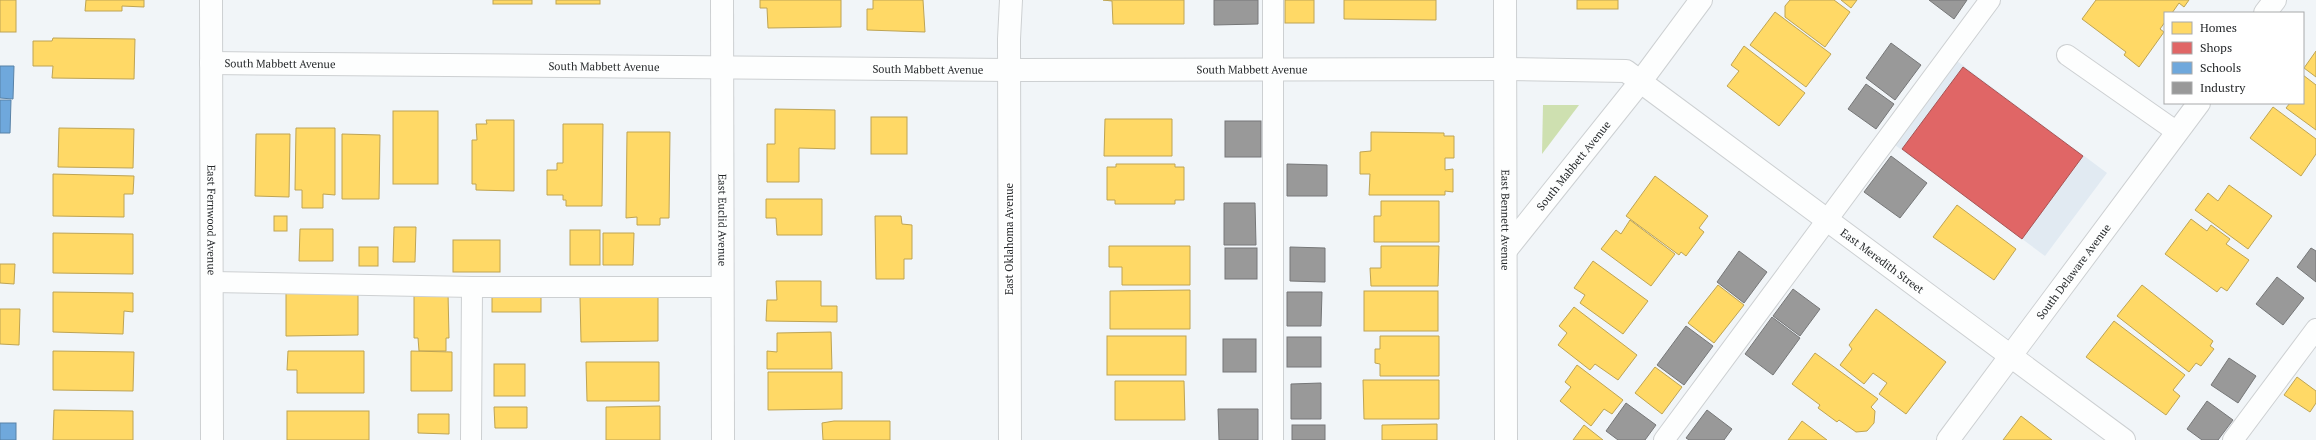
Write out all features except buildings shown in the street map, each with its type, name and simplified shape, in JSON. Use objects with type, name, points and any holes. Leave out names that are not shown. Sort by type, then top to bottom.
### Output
[{"type":"street","name":"East Fernwood Avenue","points":[[211,0],[212,440]]},
{"type":"street","name":"East Euclid Avenue","points":[[722,0],[723,440]]},
{"type":"street","name":"East Oklahoma Avenue","points":[[1006,0],[1009,39]]},
{"type":"street","name":"East Oklahoma Avenue","points":[[1010,440],[1009,39],[1011,0]]},
{"type":"street","name":"East Bennett Avenue","points":[[1505,0],[1506,440]]},
{"type":"street","name":"South Mabbett Avenue","points":[[1506,250],[1641,81],[1702,0]]},
{"type":"street","points":[[2266,12],[2275,0]]},
{"type":"street","name":"South Mabbett Avenue","points":[[211,63],[1009,70],[1505,69],[1626,71],[1641,81]]},
{"type":"street","name":"East Meredith Street","points":[[1641,81],[2124,440]]},
{"type":"street","name":"South Delaware Avenue","points":[[1948,440],[2198,104]]},
{"type":"lane","points":[[1273,0],[1273,440]]},
{"type":"lane","points":[[1664,440],[1990,0]]},
{"type":"lane","points":[[2067,55],[2177,132]]},
{"type":"lane","points":[[212,282],[472,287],[722,287]]},
{"type":"lane","points":[[471,440],[472,287]]},
{"type":"lane","points":[[2233,440],[2316,329]]},
{"type":"shaded area","points":[[1957,61],[2107,173],[2045,256],[1895,145]]},
{"type":"green space","points":[[1543,105],[1579,105],[1542,154]]}]
